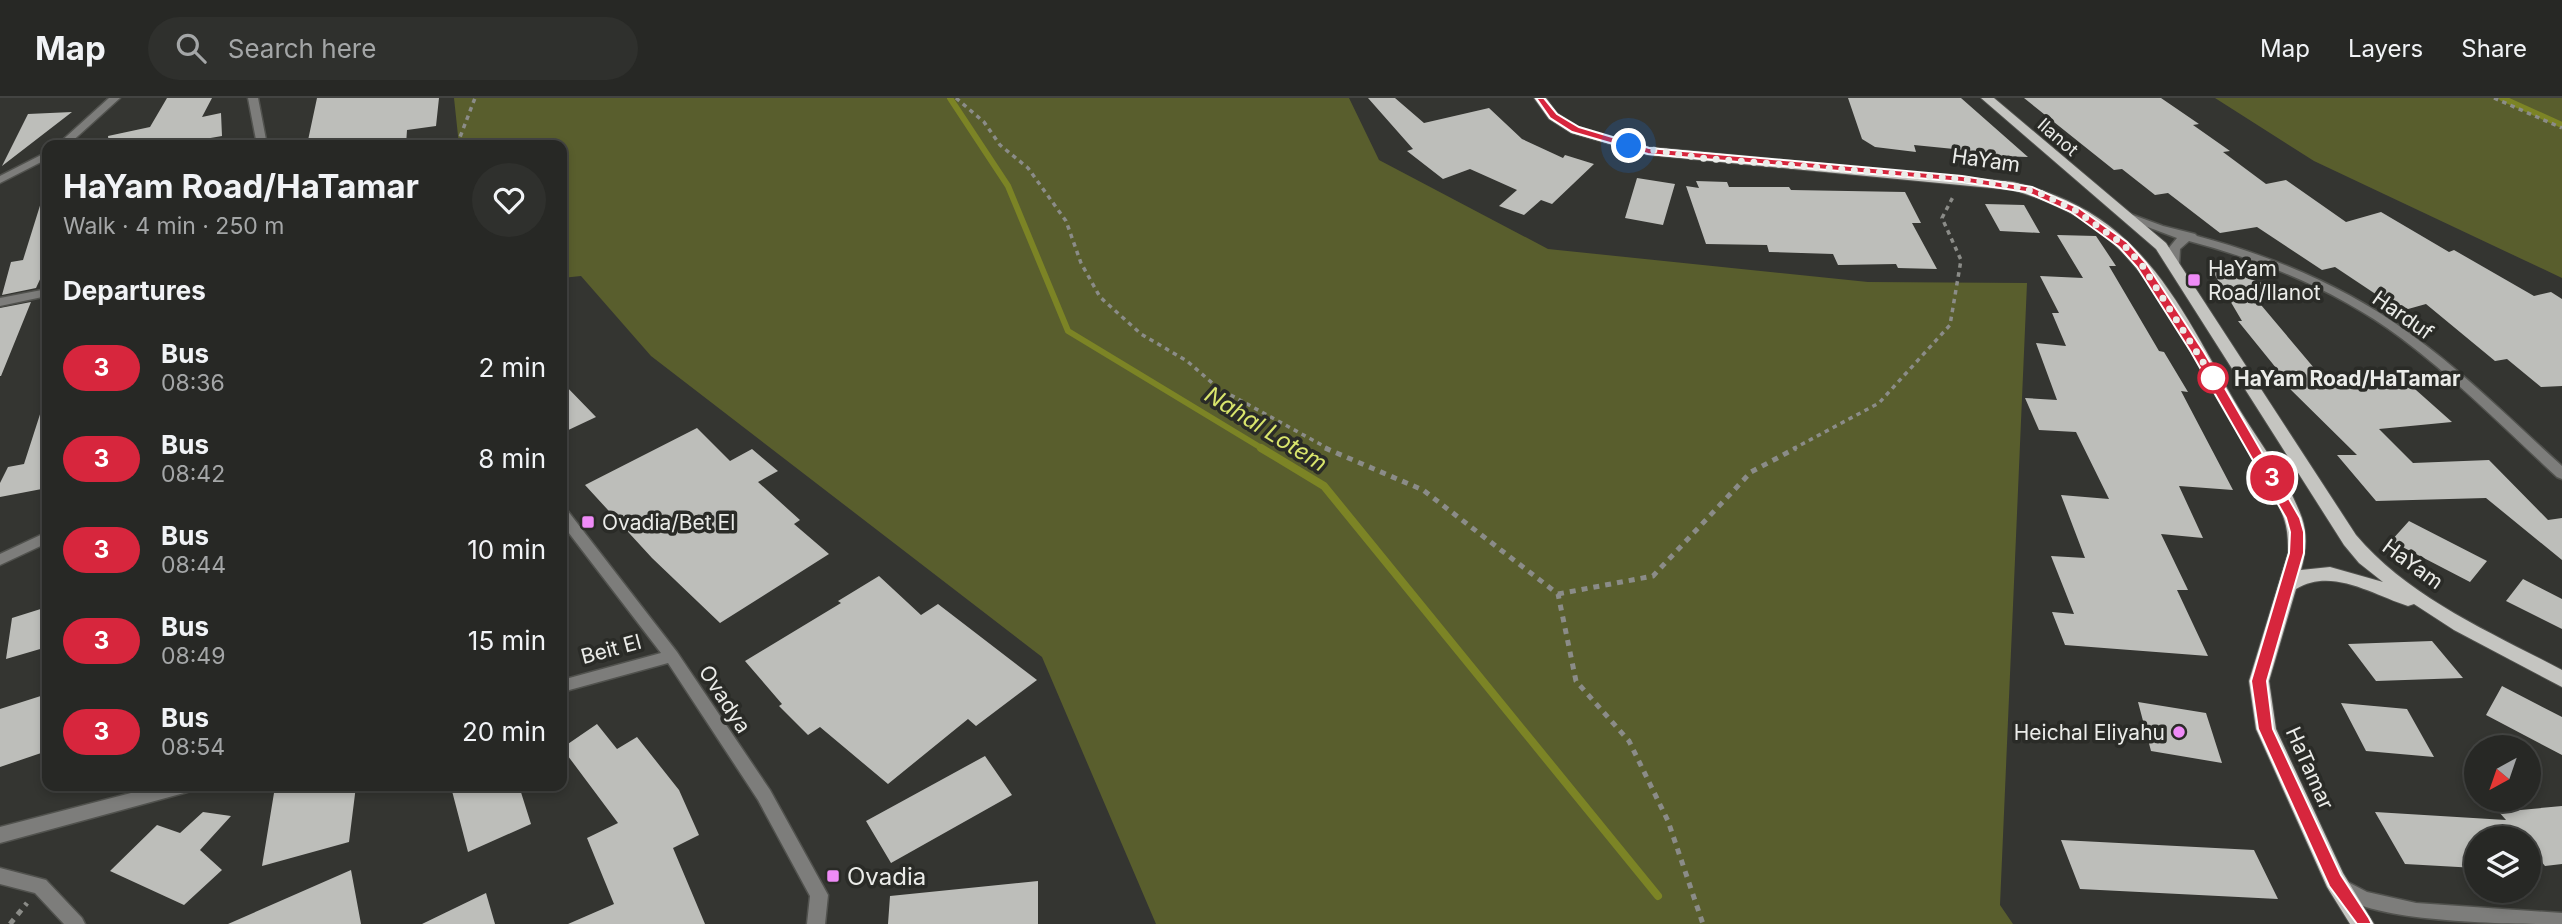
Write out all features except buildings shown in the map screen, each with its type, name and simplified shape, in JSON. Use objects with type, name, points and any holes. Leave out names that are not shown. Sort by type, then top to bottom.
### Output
[{"type":"main road","name":"HaYam","points":[[1540,98],[1553,116],[1575,130],[1648,151],[2013,186],[2040,193],[2075,210],[2123,244],[2142,265],[2286,501]]},
{"type":"main road","name":"Ilanot","points":[[1987,98],[2067,183]]},
{"type":"main road","name":"HaYam","points":[[2067,183],[2123,214],[2148,233],[2175,264],[2350,540],[2380,571],[2462,625],[2562,679]]},
{"type":"main road","points":[[2013,186],[2067,183]]},
{"type":"main road","name":"HaTamar","points":[[2286,501],[2297,532],[2297,553],[2259,681],[2266,729],[2335,880],[2363,924]]},
{"type":"main road","points":[[2287,585],[2300,575],[2313,573],[2340,577],[2401,596],[2462,625]]},
{"type":"street","points":[[68,140],[115,98]]},
{"type":"street","points":[[253,98],[261,140]]},
{"type":"street","points":[[0,180],[42,158]]},
{"type":"street","name":"Harduf","points":[[2123,214],[2146,224],[2193,236],[2265,260],[2306,278],[2381,319],[2445,368],[2562,474]]},
{"type":"street","points":[[2175,264],[2173,248],[2177,242],[2193,236]]},
{"type":"street","points":[[0,302],[42,294]]},
{"type":"street","name":"Ovadya","points":[[567,520],[672,656],[764,795],[819,895],[816,924]]},
{"type":"street","points":[[0,560],[42,539]]},
{"type":"street","name":"Beit El","points":[[567,684],[672,656]]},
{"type":"street","points":[[0,835],[165,791]]},
{"type":"street","points":[[0,876],[40,886],[76,924]]},
{"type":"street","points":[[2335,880],[2362,900],[2397,910],[2562,921]]},
{"type":"path","points":[[459,140],[475,98]]},
{"type":"path","points":[[956,98],[984,122],[1000,145],[1028,168],[1066,221],[1081,263],[1100,297],[1141,334],[1187,361],[1218,388],[1253,408],[1324,447],[1423,490],[1558,594],[1576,681],[1629,741],[1668,821],[1703,924]]},
{"type":"path","points":[[2494,98],[2562,128]]},
{"type":"path","points":[[1558,594],[1653,576],[1751,472],[1879,403],[1950,325],[1961,260],[1942,218],[1962,179]]},
{"type":"green space","points":[[454,98],[1349,98],[1379,160],[1548,249],[1868,282],[2027,283],[2000,905],[2013,924],[1156,924],[1042,657],[651,356],[581,276],[567,277],[567,140],[458,140]]},
{"type":"green space","points":[[2215,98],[2562,98],[2562,278],[2314,161]]},
{"type":"waterway","name":"Nahal Lotem","points":[[950,98],[1008,186],[1068,331],[1263,449]]},
{"type":"waterway","points":[[2502,98],[2562,125]]},
{"type":"waterway","name":"Nahal Lotem","points":[[1261,448],[1324,486],[1658,896]]},
{"type":"bus line","name":"3","points":[[1540,98],[1553,116],[1575,130],[1648,151],[1701,158],[1962,179],[2028,189],[2075,210],[2123,244],[2142,265],[2197,352],[2286,501],[2293,518],[2297,532],[2297,553],[2259,681],[2266,729],[2335,880],[2363,924]]},
{"type":"place","name":"HaYam Road/Ilanot","points":[[2194,280]]},
{"type":"place","name":"HaYam Road/HaTamar","points":[[2213,378]]},
{"type":"place","name":"Ovadia/Bet El","points":[[588,522]]},
{"type":"place","name":"Heichal Eliyahu","points":[[2179,732]]},
{"type":"place","name":"Ovadia","points":[[833,876]]},
{"type":"route","points":[[1629,146],[1701,158],[1962,179],[2013,186],[2040,193],[2075,210],[2123,244],[2142,265],[2213,378]]}]
